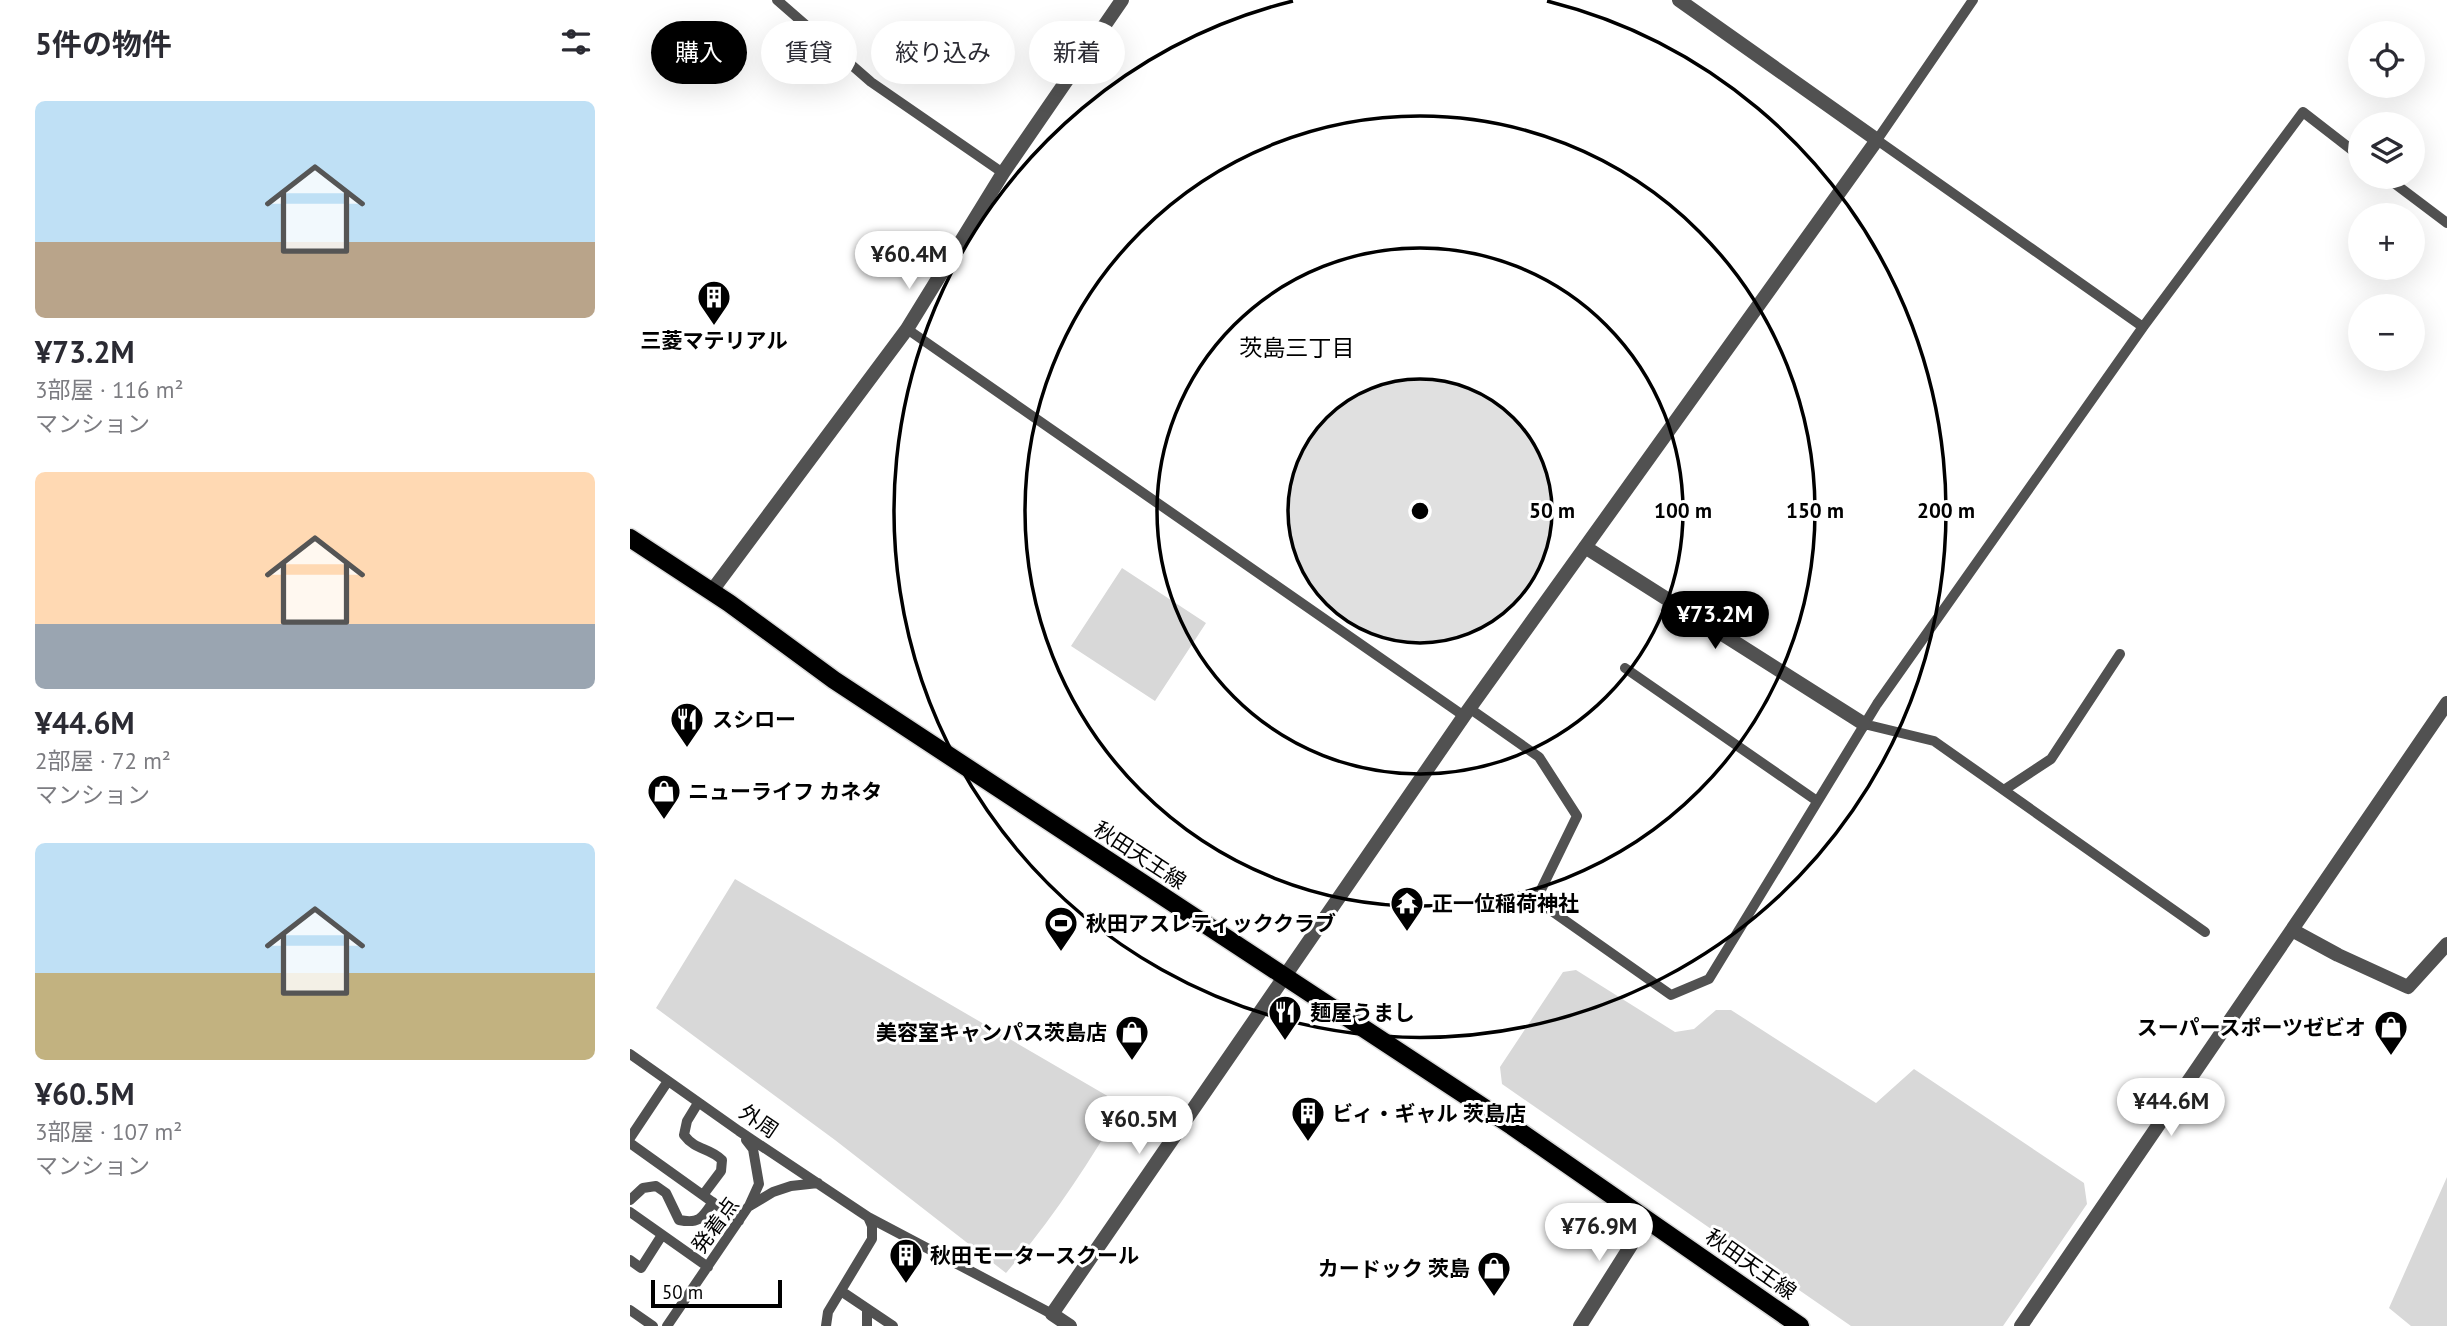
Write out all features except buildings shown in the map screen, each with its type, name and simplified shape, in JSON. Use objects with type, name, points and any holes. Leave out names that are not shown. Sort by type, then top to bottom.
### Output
[{"type":"main road","name":"秋田天王線","points":[[630,538],[712,592],[834,680],[1511,1126],[1800,1326]]},
{"type":"street","points":[[712,592],[907,329],[1003,173],[1122,0]]},
{"type":"street","points":[[1070,1326],[1052,1314],[1467,712],[1877,140],[1679,0]]},
{"type":"street","points":[[1585,547],[1864,724]]},
{"type":"street","points":[[2021,1326],[2447,703]]},
{"type":"street","points":[[2292,930],[2408,987],[2447,944]]},
{"type":"street","points":[[1580,1326],[1647,1220]]},
{"type":"lane","points":[[777,0],[871,82],[1003,173]]},
{"type":"lane","points":[[1973,0],[1877,140],[2143,327]]},
{"type":"lane","points":[[907,329],[1467,712],[1539,757],[1577,816],[1536,900],[1671,995],[1709,979],[1864,724],[2143,327],[2303,112],[2348,147]]},
{"type":"lane","points":[[2402,189],[2447,223]]},
{"type":"lane","points":[[2004,790],[2052,760],[2120,654]]},
{"type":"lane","points":[[1625,668],[1817,802]]},
{"type":"lane","points":[[1864,724],[1934,741],[2204,932]]},
{"type":"lane","name":"外周","points":[[630,1054],[868,1217],[1052,1314]]},
{"type":"lane","points":[[668,1082],[630,1141],[739,1221]]},
{"type":"lane","points":[[698,1102],[687,1121],[684,1135],[692,1146],[716,1153],[722,1160],[721,1171],[703,1195]]},
{"type":"lane","points":[[739,1131],[753,1149],[757,1162],[759,1184],[748,1207]]},
{"type":"lane","name":"発着点","points":[[667,1326],[748,1207],[773,1192],[791,1186],[818,1183]]},
{"type":"lane","points":[[630,1200],[643,1188],[656,1186],[666,1193],[680,1220],[691,1222],[702,1218],[713,1202]]},
{"type":"lane","points":[[630,1212],[708,1267]]},
{"type":"lane","points":[[826,1326],[828,1312],[872,1239],[872,1226],[868,1217]]},
{"type":"lane","points":[[630,1261],[641,1268],[662,1235]]},
{"type":"lane","points":[[841,1292],[893,1326]]},
{"type":"lane","points":[[867,1309],[867,1326]]},
{"type":"lane","points":[[630,1310],[653,1326]]},
{"type":"shaded area","points":[[1122,568],[1206,623],[1155,701],[1071,646]]},
{"type":"shaded area","points":[[735,879],[1123,1105],[1068,1192],[1006,1273],[835,1140],[656,1008]]},
{"type":"shaded area","points":[[1576,970],[1675,1032],[1694,1029],[1716,1010],[1731,1010],[1876,1103],[1914,1069],[2084,1183],[2087,1204],[2003,1326],[1851,1326],[1502,1084],[1500,1067],[1563,972]]},
{"type":"shaded area","points":[[2447,1177],[2447,1326],[2411,1326],[2389,1308]]},
{"type":"place","name":"三菱マテリアル","points":[[714,327]]},
{"type":"place","name":"スシロー","points":[[687,749]]},
{"type":"place","name":"ニューライフ カネタ","points":[[664,821]]},
{"type":"place","name":"正一位稲荷神社","points":[[1407,933]]},
{"type":"place","name":"秋田アスレティッククラブ","points":[[1061,953]]},
{"type":"place","name":"麺屋うまし","points":[[1285,1042]]},
{"type":"place","name":"スーパースポーツゼビオ","points":[[2391,1057]]},
{"type":"place","name":"美容室キャンパス茨島店","points":[[1132,1062]]},
{"type":"place","name":"ビィ・ギャル 茨島店","points":[[1308,1143]]},
{"type":"place","name":"秋田モータースクール","points":[[906,1285]]},
{"type":"place","name":"カードック 茨島","points":[[1494,1298]]},
{"type":"district","name":"茨島三丁目","points":[[1297,347]]}]
